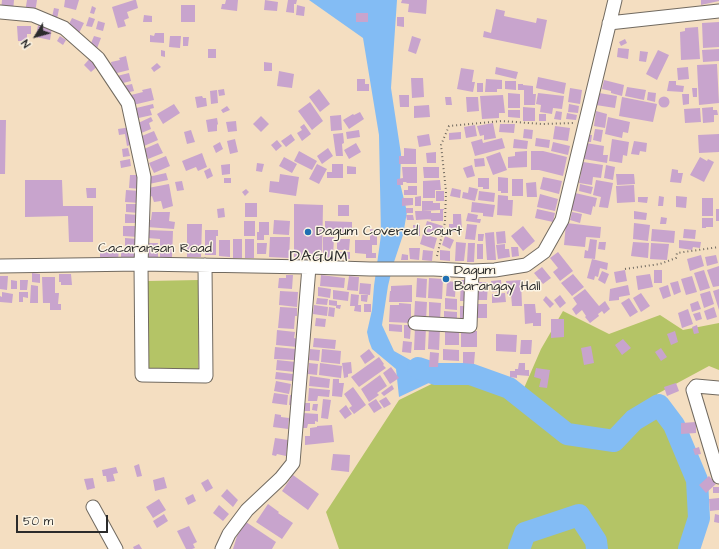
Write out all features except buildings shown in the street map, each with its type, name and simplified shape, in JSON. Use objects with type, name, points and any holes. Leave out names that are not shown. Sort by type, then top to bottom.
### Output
[{"type":"street","name":"Cacaransan Road","points":[[0,266],[141,264],[472,271],[495,270],[526,265],[544,252],[562,220],[615,0]]},
{"type":"street","points":[[609,23],[719,11]]},
{"type":"street","points":[[0,12],[33,15],[64,28],[98,58],[128,103],[144,176],[141,264],[142,375],[206,376],[205,265]]},
{"type":"street","points":[[222,549],[229,534],[247,510],[280,478],[292,462],[309,267]]},
{"type":"street","points":[[415,323],[470,326],[472,271]]},
{"type":"street","points":[[719,388],[696,386],[692,390],[719,477]]},
{"type":"street","points":[[93,507],[116,549]]},
{"type":"path","points":[[434,269],[445,222],[446,191],[441,145],[449,126],[502,121],[542,124],[585,122]]},
{"type":"path","points":[[624,269],[660,264],[676,258],[677,253],[719,246]]},
{"type":"green space","points":[[199,280],[198,373],[149,373],[148,281]]},
{"type":"green space","points":[[563,311],[609,334],[660,315],[683,330],[719,323],[719,370],[709,366],[657,394],[696,458],[704,515],[696,549],[339,549],[326,512],[399,400],[452,374],[521,395],[541,349]]},
{"type":"water","points":[[309,0],[397,0],[391,88],[401,154],[400,183],[407,212],[403,235],[388,286],[382,325],[394,351],[421,366],[448,374],[399,397],[396,369],[372,349],[367,332],[372,310],[381,235],[379,135],[363,38]]},
{"type":"waterway","points":[[418,368],[436,374],[470,374],[509,388],[567,434],[614,441],[634,420],[659,405],[674,425],[697,480],[699,518],[689,549]]},
{"type":"waterway","points":[[519,549],[525,533],[579,515],[596,541],[597,549]]},
{"type":"place","name":"Dagum Covered Court","points":[[308,232]]},
{"type":"place","name":"Dagum Barangay Hall","points":[[446,279]]},
{"type":"district","name":"DAGUM","points":[[319,258]]}]
